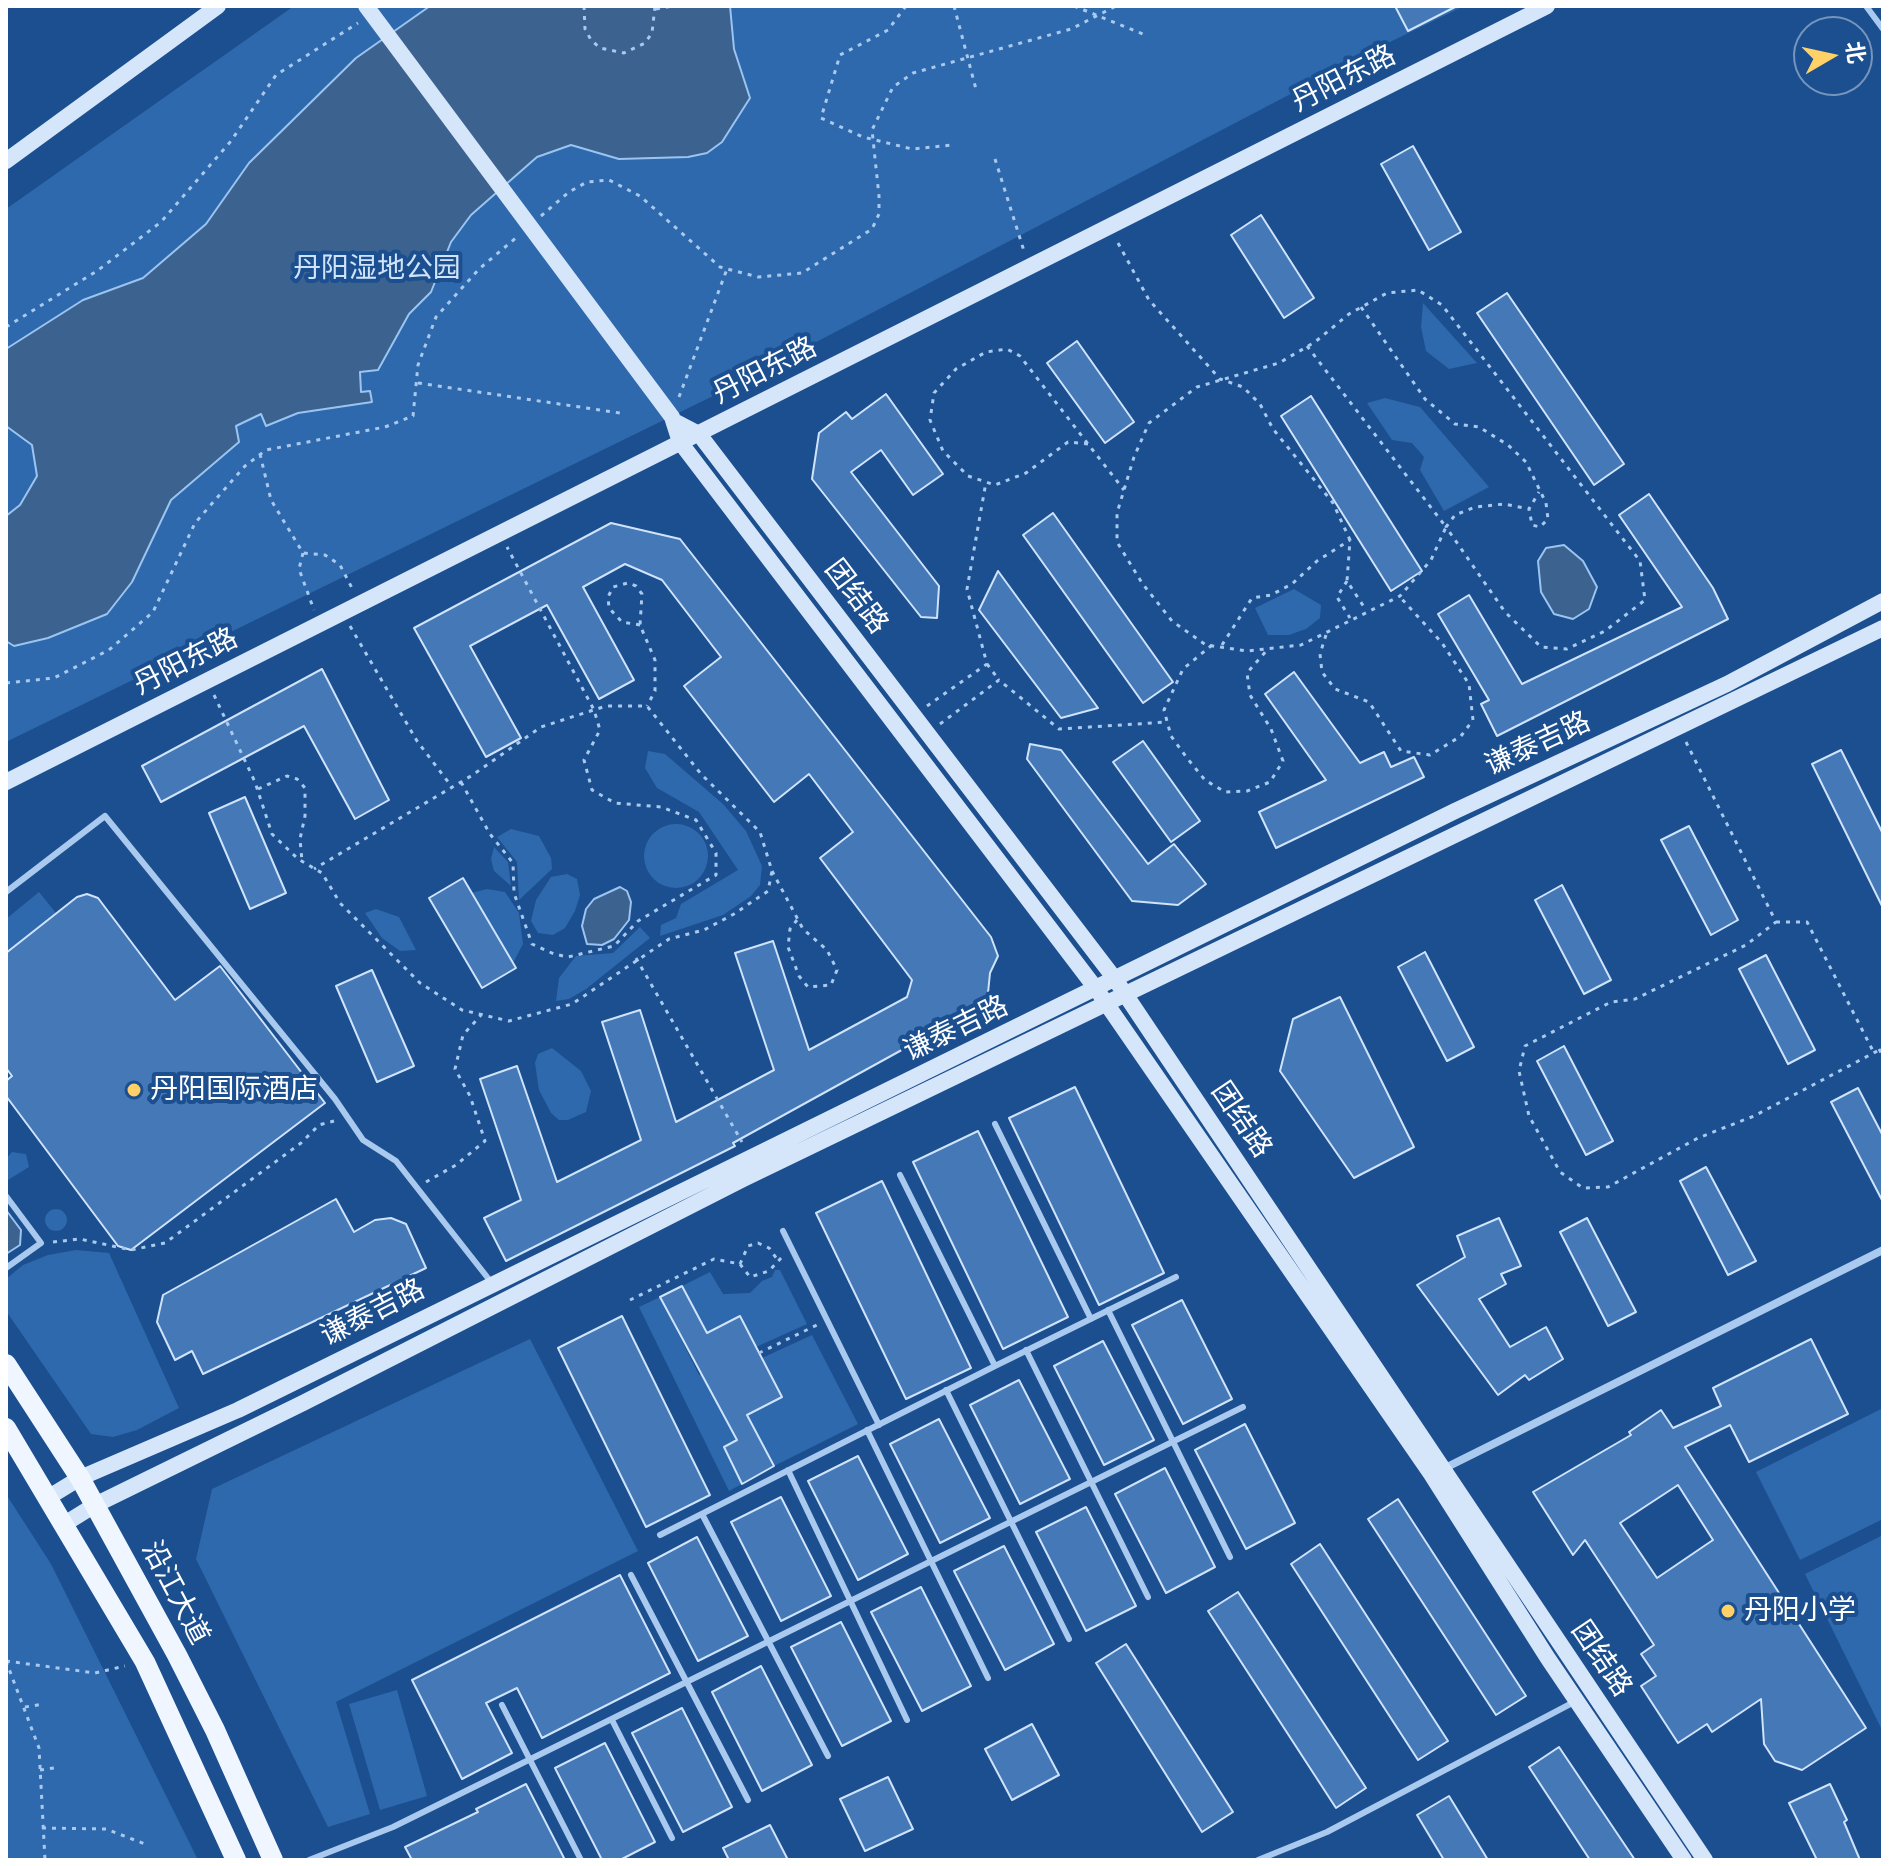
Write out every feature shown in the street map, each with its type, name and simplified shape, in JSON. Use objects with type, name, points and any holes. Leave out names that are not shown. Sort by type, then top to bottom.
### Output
[{"type":"main road","name":"沿江大道","points":[[6,1364],[95,1505],[215,1730],[273,1860]]},
{"type":"main road","name":"沿江大道","points":[[6,1428],[66,1523],[145,1662],[236,1860]]},
{"type":"street","points":[[6,161],[218,6]]},
{"type":"street","name":"丹阳东路","points":[[6,782],[1547,6]]},
{"type":"street","points":[[369,10],[513,208],[674,420],[680,442]]},
{"type":"street","points":[[674,420],[699,434]]},
{"type":"street","name":"团结路","points":[[699,434],[1115,979],[1437,1472],[1576,1701],[1684,1860]]},
{"type":"street","name":"团结路","points":[[680,442],[1097,990],[1437,1472],[1705,1860]]},
{"type":"street","name":"谦泰吉路","points":[[49,1497],[80,1478],[238,1410],[491,1282],[1097,990],[1455,811],[1727,684],[1883,601]]},
{"type":"street","name":"谦泰吉路","points":[[66,1523],[95,1505],[743,1179],[1883,628]]},
{"type":"street","points":[[1437,1472],[1883,1250]]},
{"type":"lane","points":[[1866,6],[1883,29]]},
{"type":"lane","points":[[6,892],[105,816],[348,1117],[363,1140],[396,1161],[419,1186],[491,1282]]},
{"type":"lane","points":[[995,1124],[1091,1319]]},
{"type":"lane","points":[[900,1175],[995,1366]]},
{"type":"lane","points":[[6,1196],[41,1243],[6,1268]]},
{"type":"lane","points":[[783,1231],[879,1425]]},
{"type":"lane","points":[[660,1535],[1176,1277]]},
{"type":"lane","points":[[1108,1310],[1230,1557]]},
{"type":"lane","points":[[1026,1350],[1148,1597]]},
{"type":"lane","points":[[946,1390],[1069,1639]]},
{"type":"lane","points":[[309,1860],[393,1827],[1174,1444],[1243,1407]]},
{"type":"lane","points":[[867,1430],[988,1678]]},
{"type":"lane","points":[[788,1470],[907,1720]]},
{"type":"lane","points":[[702,1514],[828,1756]]},
{"type":"lane","points":[[631,1575],[748,1800]]},
{"type":"lane","points":[[1258,1860],[1327,1832],[1576,1701]]},
{"type":"lane","points":[[502,1705],[581,1860]]},
{"type":"lane","points":[[612,1720],[672,1838]]},
{"type":"path","points":[[584,6],[582,17],[591,40],[600,48],[624,53],[645,43],[652,33],[655,8],[672,6]]},
{"type":"path","points":[[906,6],[888,30],[840,55],[821,118],[871,139],[912,149],[952,145]]},
{"type":"path","points":[[954,6],[977,93]]},
{"type":"path","points":[[1074,6],[1148,36]]},
{"type":"path","points":[[6,683],[54,678],[109,650],[153,612],[195,523],[266,450],[385,427],[413,416],[418,365],[436,317],[479,269],[569,192],[587,182],[609,180],[640,196],[720,267],[758,277],[802,273],[872,229],[879,214],[879,196],[871,139],[893,87],[913,73],[1071,29],[1116,6]]},
{"type":"path","points":[[6,327],[97,271],[161,222],[231,141],[276,75],[369,10]]},
{"type":"path","points":[[995,159],[1029,267]]},
{"type":"path","points":[[1110,226],[1149,300],[1220,379],[1243,387],[1260,404],[1273,429],[1333,503],[1350,540],[1347,581],[1337,597],[1351,619]]},
{"type":"path","points":[[674,420],[727,269]]},
{"type":"path","points":[[1307,346],[1446,527],[1505,612],[1541,647],[1567,649],[1605,631],[1645,600],[1640,561],[1442,305],[1418,290],[1387,293],[1279,363],[1197,387],[1149,423],[1117,513],[1117,542],[1142,583],[1172,621],[1212,645],[1221,647],[1247,651],[1301,645],[1326,635],[1366,610],[1400,596],[1431,560],[1446,527],[1455,515],[1475,507],[1504,504],[1529,509]]},
{"type":"path","points":[[1361,307],[1425,399],[1455,424],[1479,427],[1508,445],[1526,462],[1546,503],[1548,519],[1540,527],[1532,525],[1529,509],[1539,492]]},
{"type":"path","points":[[1088,444],[1068,442],[1026,473],[995,485],[968,476],[943,451],[930,420],[934,393],[956,369],[986,352],[1007,349],[1020,356],[1124,490]]},
{"type":"path","points":[[416,383],[620,413]]},
{"type":"path","points":[[260,454],[271,500],[303,553],[299,569],[321,623]]},
{"type":"path","points":[[986,482],[967,589],[987,664],[999,680],[1059,729],[1167,722]]},
{"type":"path","points":[[461,782],[490,834],[513,863],[514,893],[532,944],[568,957],[614,946],[638,921],[716,875],[718,865],[707,833],[696,820],[661,807],[615,803],[592,790],[585,774],[584,760],[600,730],[594,710],[500,533]]},
{"type":"path","points":[[1221,647],[1252,598],[1271,595],[1292,584],[1317,561],[1350,540]]},
{"type":"path","points":[[303,553],[325,555],[340,565],[360,603]]},
{"type":"path","points":[[1347,581],[1366,610]]},
{"type":"path","points":[[640,625],[622,622],[609,608],[608,597],[613,587],[628,583],[636,586],[642,594],[640,625],[655,660],[655,691],[647,706]]},
{"type":"path","points":[[1326,635],[1320,654],[1322,672],[1335,689],[1369,702],[1401,751],[1430,755],[1461,736],[1473,720],[1469,684],[1442,643],[1400,596]]},
{"type":"path","points":[[342,612],[417,741],[452,787]]},
{"type":"path","points":[[1212,645],[1183,669],[1172,687],[1164,710],[1171,736],[1205,780],[1225,792],[1247,791],[1270,782],[1283,761],[1271,729],[1250,695],[1247,673],[1268,649]]},
{"type":"path","points":[[914,715],[987,664]]},
{"type":"path","points":[[928,734],[999,680]]},
{"type":"path","points":[[207,681],[258,789],[272,834],[303,862],[322,873],[340,903],[420,983],[462,1010],[509,1021],[572,1004],[636,957],[669,939],[704,930],[734,914],[768,891],[772,871]]},
{"type":"path","points":[[314,869],[461,782],[541,727],[606,706],[647,706]]},
{"type":"path","points":[[647,706],[701,774],[760,832],[772,871],[797,920],[827,950],[837,970],[831,985],[808,987],[799,976],[788,947],[790,929],[797,920]]},
{"type":"path","points":[[1679,728],[1776,922]]},
{"type":"path","points":[[258,789],[287,776],[297,779],[305,788],[305,816],[300,839],[303,862]]},
{"type":"path","points":[[1874,1052],[1807,922],[1776,922],[1746,945],[1635,999],[1611,1002],[1525,1046],[1519,1071],[1529,1116],[1560,1172],[1583,1188],[1608,1187],[1675,1154],[1698,1138],[1743,1122],[1874,1052],[1881,1048],[1883,1056]]},
{"type":"path","points":[[636,957],[749,1156]]},
{"type":"path","points":[[419,1186],[456,1165],[485,1141],[470,1096],[455,1069],[463,1035],[481,1014]]},
{"type":"path","points":[[41,1243],[80,1239],[131,1250],[165,1243],[301,1143],[319,1125],[348,1117]]},
{"type":"path","points":[[740,1264],[748,1246],[758,1243],[769,1248],[777,1259]]},
{"type":"path","points":[[630,1300],[714,1259],[740,1264],[750,1277],[769,1271],[777,1259],[793,1252]]},
{"type":"path","points":[[759,1353],[827,1321]]},
{"type":"path","points":[[6,1661],[95,1673],[145,1662]]},
{"type":"path","points":[[6,1661],[39,1748],[45,1860]]},
{"type":"path","points":[[25,1707],[44,1704]]},
{"type":"path","points":[[40,1770],[54,1768]]},
{"type":"path","points":[[42,1828],[106,1829],[145,1844]]},
{"type":"green space","name":"丹阳湿地公园","points":[[294,6],[1464,6],[713,396],[6,742],[6,209]]},
{"type":"green space","points":[[1423,303],[1477,363],[1449,369],[1426,351],[1421,327]]},
{"type":"green space","points":[[1385,398],[1420,407],[1489,487],[1444,511],[1420,470],[1424,457],[1412,443],[1392,440],[1367,403]]},
{"type":"green space","points":[[1294,589],[1321,605],[1320,618],[1306,629],[1289,635],[1268,635],[1255,608]]},
{"type":"green space","points":[[648,751],[665,754],[723,804],[746,831],[762,866],[760,885],[751,896],[723,915],[660,936],[661,925],[676,918],[681,904],[738,870],[699,812],[657,788],[645,768]]},
{"type":"green space","points":[[670,824],[682,824],[699,833],[706,844],[706,868],[699,879],[682,888],[670,888],[658,883],[649,874],[644,862],[644,850],[649,838],[658,829]]},
{"type":"green space","points":[[511,829],[539,836],[551,858],[552,869],[519,900],[517,862],[497,837]]},
{"type":"green space","points":[[494,847],[508,862],[511,886],[494,871],[491,859]]},
{"type":"green space","points":[[567,874],[577,879],[580,895],[575,911],[565,928],[553,935],[538,933],[531,921],[536,900],[551,877]]},
{"type":"green space","points":[[487,889],[505,892],[519,913],[523,944],[513,963],[471,893]]},
{"type":"green space","points":[[39,892],[56,913],[6,953],[6,919]]},
{"type":"green space","points":[[376,909],[399,917],[416,950],[400,951],[382,938],[365,913]]},
{"type":"green space","points":[[640,927],[650,938],[586,989],[569,999],[556,1001],[559,978],[576,956],[613,953]]},
{"type":"green space","points":[[552,1048],[581,1071],[591,1091],[586,1112],[568,1120],[559,1120],[551,1113],[539,1090],[535,1063],[538,1054]]},
{"type":"green space","points":[[12,1152],[26,1154],[29,1167],[8,1180],[6,1159]]},
{"type":"green space","points":[[52,1209],[60,1209],[67,1220],[60,1231],[52,1231],[45,1224],[45,1216]]},
{"type":"green space","points":[[76,1250],[109,1253],[179,1408],[137,1430],[113,1437],[91,1434],[6,1311],[6,1279],[23,1265],[48,1255]]},
{"type":"green space","points":[[775,1270],[780,1270],[807,1324],[756,1347],[740,1316],[707,1333],[682,1286],[710,1272],[723,1294],[750,1293],[762,1281],[772,1277]]},
{"type":"green space","points":[[660,1297],[699,1375],[732,1358],[782,1397],[762,1358],[812,1335],[858,1424],[774,1466],[755,1431],[742,1484],[729,1491],[639,1307]]},
{"type":"green space","points":[[530,1339],[638,1551],[336,1702],[370,1814],[328,1827],[196,1559],[212,1489]]},
{"type":"green space","points":[[1883,1408],[1883,1519],[1800,1560],[1756,1472]]},
{"type":"green space","points":[[6,1494],[51,1564],[198,1860],[6,1860]]},
{"type":"green space","points":[[1883,1535],[1883,1732],[1805,1574]]},
{"type":"green space","points":[[397,1690],[427,1796],[380,1810],[349,1704]]},
{"type":"shaded area","points":[[430,6],[730,6],[734,49],[750,98],[722,142],[707,153],[688,157],[619,159],[571,145],[537,157],[471,215],[451,242],[431,292],[409,314],[378,370],[360,372],[361,392],[370,391],[372,402],[298,413],[266,426],[261,414],[236,426],[239,442],[171,500],[132,582],[107,614],[48,638],[14,646],[6,641],[6,516],[20,505],[37,476],[32,445],[6,426],[6,349],[83,300],[143,278],[206,224],[249,163],[356,58]]},
{"type":"shaded area","points":[[1564,545],[1583,561],[1597,587],[1589,609],[1573,619],[1554,614],[1541,592],[1538,561],[1546,548]]},
{"type":"shaded area","points":[[620,887],[627,891],[631,902],[629,920],[614,939],[602,945],[587,944],[582,926],[586,909],[594,899]]},
{"type":"shaded area","points":[[6,1210],[21,1230],[20,1245],[6,1254]]},
{"type":"building","points":[[1395,6],[1457,6],[1408,31]]},
{"type":"building","points":[[1413,146],[1461,232],[1429,250],[1381,164]]},
{"type":"building","points":[[1261,215],[1314,298],[1284,318],[1231,235]]},
{"type":"building","points":[[1507,293],[1624,464],[1594,485],[1477,313]]},
{"type":"building","points":[[1077,341],[1134,422],[1105,443],[1047,363]]},
{"type":"building","points":[[886,394],[943,474],[913,495],[881,450],[851,472],[939,586],[937,618],[921,617],[812,479],[819,433],[846,412],[852,419]]},
{"type":"building","points":[[1311,396],[1422,571],[1391,591],[1281,416]]},
{"type":"building","points":[[1649,494],[1713,588],[1728,619],[1497,736],[1481,704],[1489,700],[1438,614],[1469,595],[1522,684],[1682,607],[1619,515]]},
{"type":"building","points":[[1053,513],[1173,682],[1143,703],[1023,535]]},
{"type":"building","points":[[611,523],[680,539],[991,937],[998,956],[990,973],[987,1003],[733,1143],[735,1146],[506,1261],[484,1218],[521,1200],[480,1079],[517,1066],[557,1182],[641,1140],[602,1022],[640,1010],[676,1122],[774,1070],[735,953],[773,941],[809,1050],[907,997],[912,980],[820,858],[853,832],[809,774],[774,802],[684,686],[721,657],[662,580],[625,564],[583,587],[634,680],[599,699],[547,605],[470,646],[521,738],[486,757],[414,628]]},
{"type":"building","points":[[998,571],[1098,708],[1061,718],[979,610]]},
{"type":"building","points":[[322,669],[389,800],[355,819],[304,726],[161,802],[142,766]]},
{"type":"building","points":[[1294,672],[1360,763],[1384,752],[1391,767],[1414,757],[1424,777],[1276,848],[1259,812],[1326,780],[1265,694]]},
{"type":"building","points":[[1143,741],[1200,821],[1171,842],[1113,762]]},
{"type":"building","points":[[1030,744],[1061,750],[1148,864],[1174,844],[1206,884],[1178,905],[1132,901],[1027,759]]},
{"type":"building","points":[[1841,750],[1883,834],[1883,908],[1812,764]]},
{"type":"building","points":[[245,797],[286,893],[250,909],[209,813]]},
{"type":"building","points":[[1689,826],[1738,920],[1711,935],[1661,840]]},
{"type":"building","points":[[463,878],[516,968],[482,988],[429,898]]},
{"type":"building","points":[[1562,885],[1611,980],[1584,994],[1535,900]]},
{"type":"building","points":[[87,894],[98,898],[175,1000],[220,966],[325,1103],[131,1250],[118,1246],[6,1096],[6,1081],[12,1076],[6,1068],[6,953],[77,897]]},
{"type":"building","points":[[1425,952],[1474,1047],[1447,1061],[1398,967]]},
{"type":"building","points":[[1766,955],[1815,1050],[1788,1064],[1739,969]]},
{"type":"building","points":[[372,970],[414,1066],[377,1082],[336,986]]},
{"type":"building","points":[[1340,997],[1414,1147],[1354,1178],[1280,1071],[1293,1019]]},
{"type":"building","points":[[1564,1046],[1613,1141],[1586,1155],[1537,1061]]},
{"type":"building","points":[[1075,1087],[1164,1273],[1099,1305],[1009,1118]]},
{"type":"building","points":[[1858,1088],[1883,1136],[1883,1202],[1831,1102]]},
{"type":"building","points":[[978,1131],[1068,1317],[1003,1349],[913,1162]]},
{"type":"building","points":[[1706,1167],[1756,1261],[1728,1275],[1680,1181]]},
{"type":"building","points":[[882,1181],[971,1368],[906,1399],[816,1213]]},
{"type":"building","points":[[336,1199],[354,1232],[375,1220],[391,1218],[406,1224],[426,1268],[203,1374],[192,1351],[175,1360],[157,1322],[163,1295]]},
{"type":"building","points":[[1499,1218],[1521,1266],[1501,1274],[1506,1284],[1479,1299],[1510,1347],[1546,1327],[1563,1359],[1529,1380],[1525,1375],[1498,1395],[1417,1285],[1465,1257],[1457,1236]]},
{"type":"building","points":[[1587,1218],[1636,1312],[1608,1326],[1560,1232]]},
{"type":"building","points":[[682,1286],[707,1333],[740,1316],[782,1397],[747,1415],[774,1466],[742,1484],[724,1447],[737,1440],[660,1297]]},
{"type":"building","points":[[1182,1300],[1232,1399],[1183,1424],[1132,1325]]},
{"type":"building","points":[[622,1316],[710,1495],[646,1527],[558,1348]]},
{"type":"building","points":[[1811,1339],[1848,1414],[1749,1462],[1730,1425],[1685,1447],[1866,1728],[1802,1770],[1775,1761],[1764,1744],[1761,1699],[1712,1732],[1707,1724],[1678,1743],[1641,1686],[1656,1676],[1641,1654],[1654,1645],[1585,1540],[1573,1555],[1533,1492],[1631,1435],[1629,1432],[1661,1410],[1673,1428],[1721,1406],[1713,1388]],"holes":[[[1678,1485],[1713,1540],[1657,1578],[1620,1523]]]},
{"type":"building","points":[[1103,1341],[1154,1440],[1104,1465],[1054,1366]]},
{"type":"building","points":[[1019,1380],[1070,1479],[1020,1504],[970,1405]]},
{"type":"building","points":[[939,1419],[990,1518],[940,1543],[890,1444]]},
{"type":"building","points":[[1245,1424],[1295,1523],[1246,1549],[1195,1450]]},
{"type":"building","points":[[858,1456],[908,1554],[858,1580],[808,1481]]},
{"type":"building","points":[[1165,1468],[1215,1567],[1166,1593],[1115,1494]]},
{"type":"building","points":[[781,1497],[831,1596],[781,1621],[731,1522]]},
{"type":"building","points":[[1398,1499],[1526,1696],[1496,1715],[1368,1519]]},
{"type":"building","points":[[1086,1507],[1136,1606],[1086,1631],[1036,1532]]},
{"type":"building","points":[[697,1537],[748,1636],[698,1661],[648,1563]]},
{"type":"building","points":[[1320,1544],[1448,1741],[1418,1760],[1291,1564]]},
{"type":"building","points":[[1004,1546],[1054,1644],[1005,1670],[954,1571]]},
{"type":"building","points":[[620,1575],[670,1673],[542,1738],[517,1688],[486,1703],[512,1753],[462,1779],[412,1680]]},
{"type":"building","points":[[921,1587],[971,1686],[922,1711],[871,1612]]},
{"type":"building","points":[[1238,1592],[1366,1788],[1336,1808],[1208,1611]]},
{"type":"building","points":[[841,1622],[891,1721],[842,1746],[791,1647]]},
{"type":"building","points":[[1126,1644],[1233,1812],[1202,1832],[1096,1663]]},
{"type":"building","points":[[761,1666],[812,1765],[762,1791],[712,1692]]},
{"type":"building","points":[[682,1708],[732,1807],[683,1832],[632,1733]]},
{"type":"building","points":[[1032,1724],[1059,1775],[1012,1800],[985,1749]]},
{"type":"building","points":[[605,1743],[655,1842],[620,1860],[602,1860],[555,1768]]},
{"type":"building","points":[[1559,1747],[1635,1860],[1590,1860],[1529,1767]]},
{"type":"building","points":[[888,1777],[913,1829],[865,1851],[840,1799]]},
{"type":"building","points":[[526,1784],[565,1860],[412,1860],[405,1847],[478,1812],[476,1809]]},
{"type":"building","points":[[1830,1784],[1847,1820],[1844,1822],[1860,1860],[1817,1860],[1789,1803]]},
{"type":"building","points":[[1449,1796],[1488,1860],[1444,1860],[1417,1815]]},
{"type":"building","points":[[770,1825],[788,1860],[729,1860],[723,1848]]},
{"type":"place","name":"丹阳国际酒店","points":[[134,1090]]},
{"type":"place","name":"丹阳小学","points":[[1728,1611]]}]
